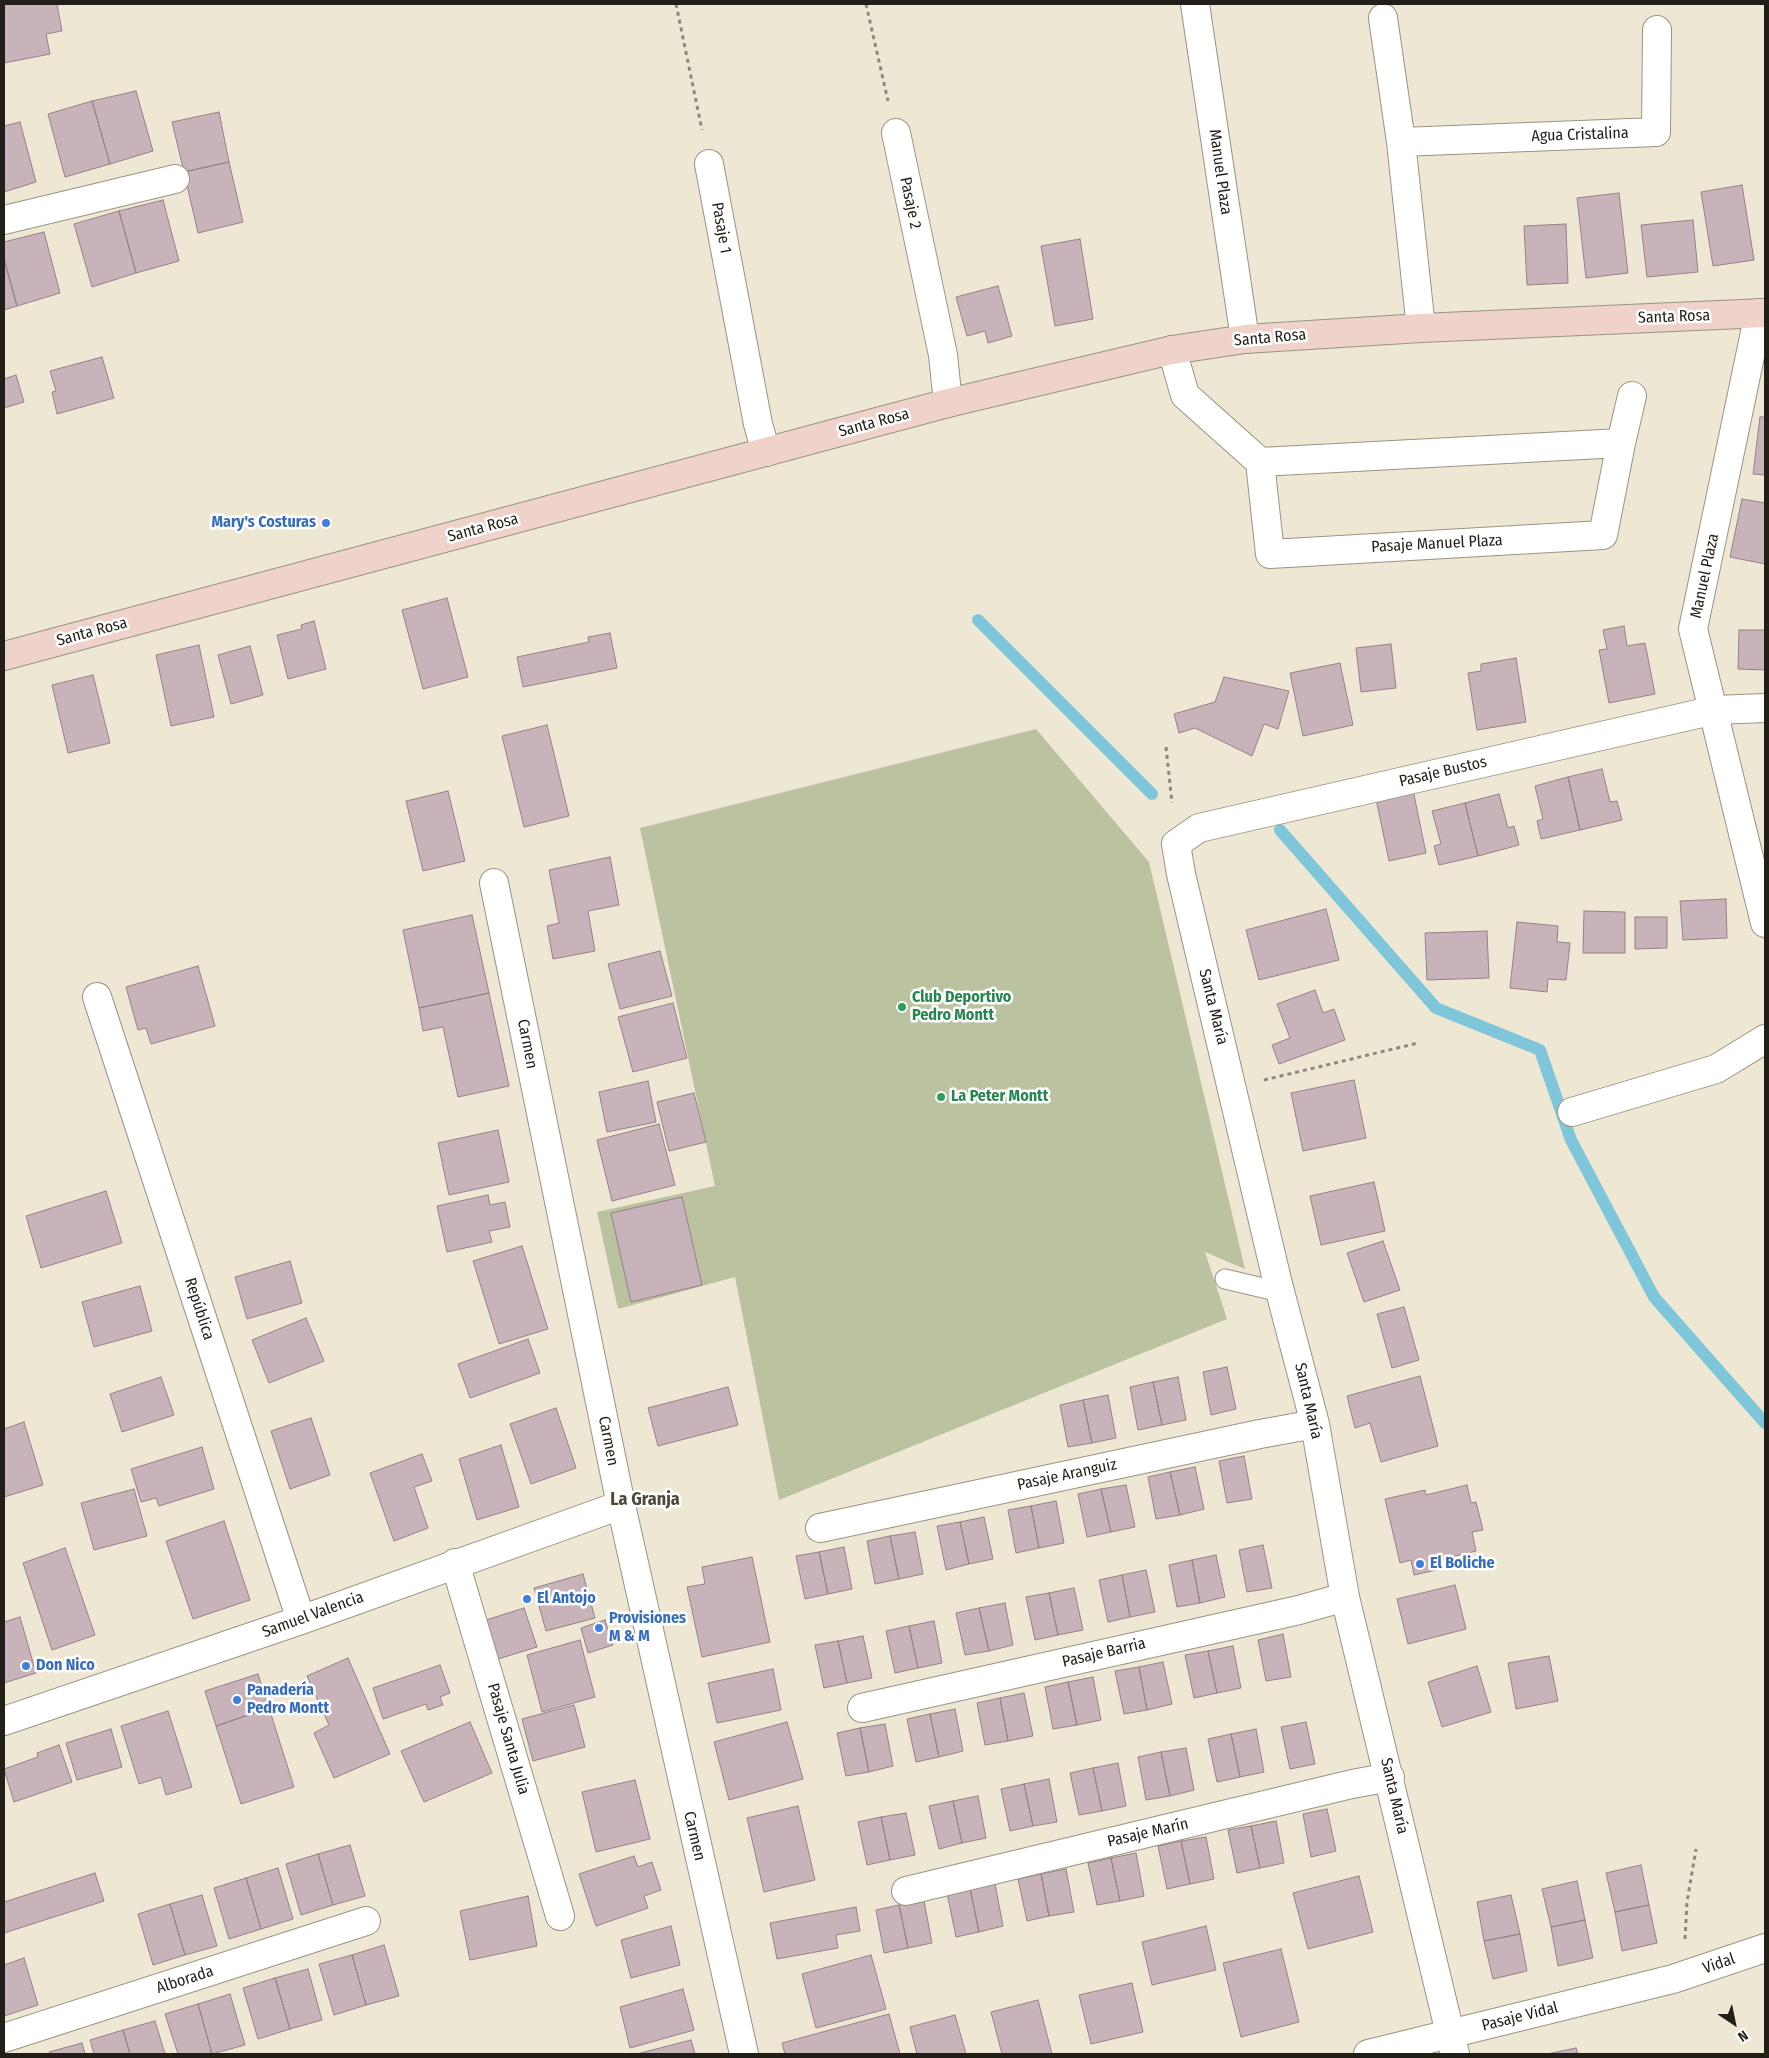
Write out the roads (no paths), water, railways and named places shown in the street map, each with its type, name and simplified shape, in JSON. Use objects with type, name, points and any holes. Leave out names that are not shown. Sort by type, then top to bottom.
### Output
[{"type":"street","name":"Manuel Plaza","points":[[1195,4],[1245,339]]},
{"type":"street","points":[[1383,18],[1401,142],[1421,328]]},
{"type":"street","name":"Agua Cristalina","points":[[1401,142],[1656,132],[1657,30]]},
{"type":"street","name":"Pasaje 2","points":[[896,133],[943,355],[948,403]]},
{"type":"street","name":"Pasaje 1","points":[[710,164],[758,424],[766,452]]},
{"type":"street","points":[[4,220],[175,179]]},
{"type":"street","name":"Manuel Plaza","points":[[1762,313],[1693,629],[1760,883],[1765,923]]},
{"type":"street","name":"Santa Rosa","points":[[4,656],[948,403],[1172,350],[1245,339],[1421,328],[1762,313]]},
{"type":"street","points":[[1172,350],[1185,395],[1260,462],[1621,443]]},
{"type":"street","name":"Pasaje Manuel Plaza","points":[[1260,462],[1270,554],[1603,535],[1632,396]]},
{"type":"street","points":[[1714,710],[1765,708]]},
{"type":"street","name":"Pasaje Bustos","points":[[1176,844],[1199,828],[1714,710]]},
{"type":"street","name":"Santa María","points":[[1176,844],[1181,874],[1280,1292],[1314,1424],[1345,1597],[1453,2044]]},
{"type":"street","name":"Carmen","points":[[494,883],[620,1505],[744,2054]]},
{"type":"street","name":"República","points":[[98,997],[301,1620]]},
{"type":"street","points":[[1572,1112],[1716,1069],[1765,1039]]},
{"type":"street","name":"Pasaje Aranguiz","points":[[820,1528],[1314,1424]]},
{"type":"street","name":"Samuel Valencia","points":[[4,1721],[301,1620],[620,1505]]},
{"type":"street","name":"Pasaje Santa Julia","points":[[455,1563],[560,1916]]},
{"type":"street","name":"Pasaje Barria","points":[[862,1708],[1299,1610],[1345,1597]]},
{"type":"street","name":"Pasaje Marín","points":[[906,1891],[1352,1784],[1390,1777]]},
{"type":"street","name":"Alborada","points":[[4,2038],[366,1921]]},
{"type":"street","name":"Vidal","points":[[1673,1979],[1765,1948]]},
{"type":"street","name":"Pasaje Vidal","points":[[1368,2054],[1453,2044],[1673,1979]]},
{"type":"lane","points":[[1225,1279],[1280,1292]]},
{"type":"waterway","points":[[978,620],[1152,794]]},
{"type":"waterway","points":[[1280,830],[1436,1008],[1540,1050],[1571,1140],[1654,1297],[1765,1423]]},
{"type":"place","name":"Mary's Costuras","points":[[326,523]]},
{"type":"place","name":"Club Deportivo Pedro Montt","points":[[902,1007]]},
{"type":"place","name":"La Peter Montt","points":[[941,1097]]},
{"type":"place","name":"El Boliche","points":[[1420,1564]]},
{"type":"place","name":"El Antojo","points":[[527,1599]]},
{"type":"place","name":"Provisiones M & M","points":[[599,1628]]},
{"type":"place","name":"Don Nico","points":[[26,1666]]},
{"type":"place","name":"Panadería Pedro Montt","points":[[237,1700]]},
{"type":"district","name":"La Granja","points":[[645,1500]]}]
